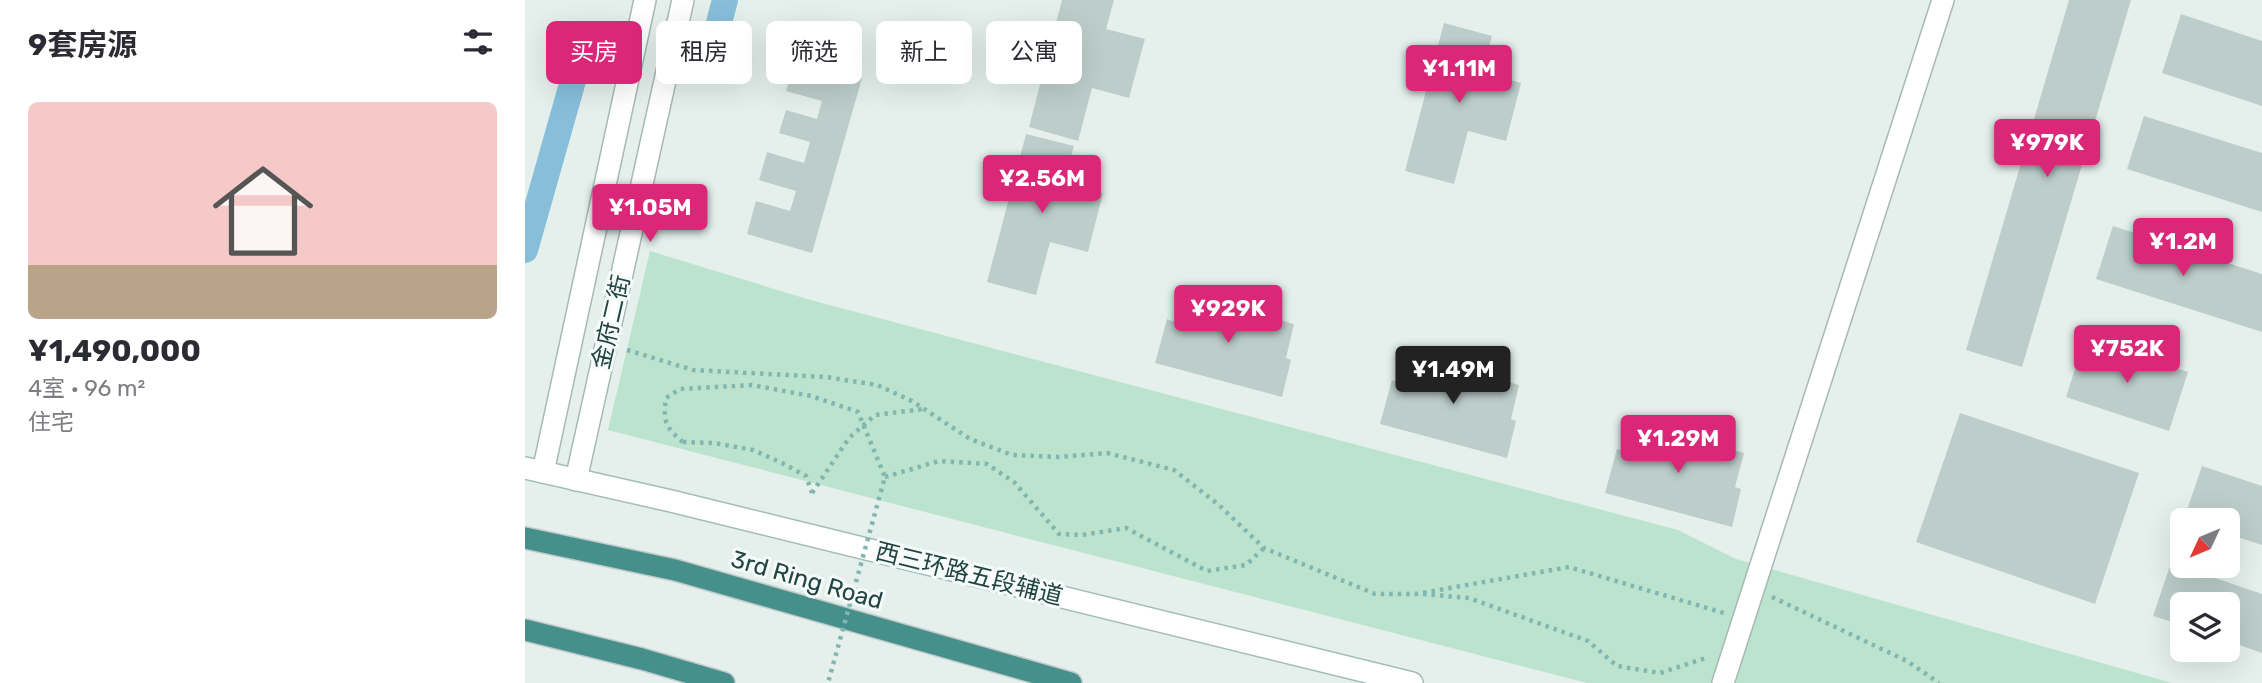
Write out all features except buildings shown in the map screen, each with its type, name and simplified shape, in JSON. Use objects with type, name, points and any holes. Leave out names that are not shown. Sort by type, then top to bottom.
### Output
[{"type":"highway","name":"3rd Ring Road","points":[[525,538],[675,570],[1071,683]]},
{"type":"highway","points":[[525,630],[724,683]]},
{"type":"street","name":"金府二街","points":[[534,470],[645,0]]},
{"type":"street","name":"金府二街","points":[[576,480],[683,0]]},
{"type":"street","points":[[1726,674],[1943,0]]},
{"type":"street","name":"西三环路五段辅道","points":[[534,470],[671,501],[1412,683]]},
{"type":"path","points":[[607,343],[693,370],[825,377],[877,385],[912,401],[970,439],[1012,454],[1059,457],[1107,453],[1174,470],[1219,505],[1264,548],[1375,594],[1469,598],[1588,641],[1617,666],[1660,673],[1708,656],[1726,674]]},
{"type":"path","points":[[828,683],[885,477],[859,412],[811,396],[752,385],[680,389],[666,398],[664,417],[671,432],[683,442],[714,443],[753,450],[806,477],[812,493],[849,438],[875,415],[925,409]]},
{"type":"path","points":[[885,477],[939,461],[987,464],[1014,482],[1059,534],[1082,535],[1126,528],[1207,571],[1246,565],[1264,548]]},
{"type":"path","points":[[1416,594],[1569,567],[1745,619]]},
{"type":"path","points":[[1755,589],[1907,661],[1939,683]]},
{"type":"green space","points":[[650,251],[807,299],[1678,530],[1736,559],[2172,683],[1587,683],[608,430]]},
{"type":"waterway","points":[[719,21],[725,0]]},
{"type":"waterway","points":[[525,250],[572,84]]}]
